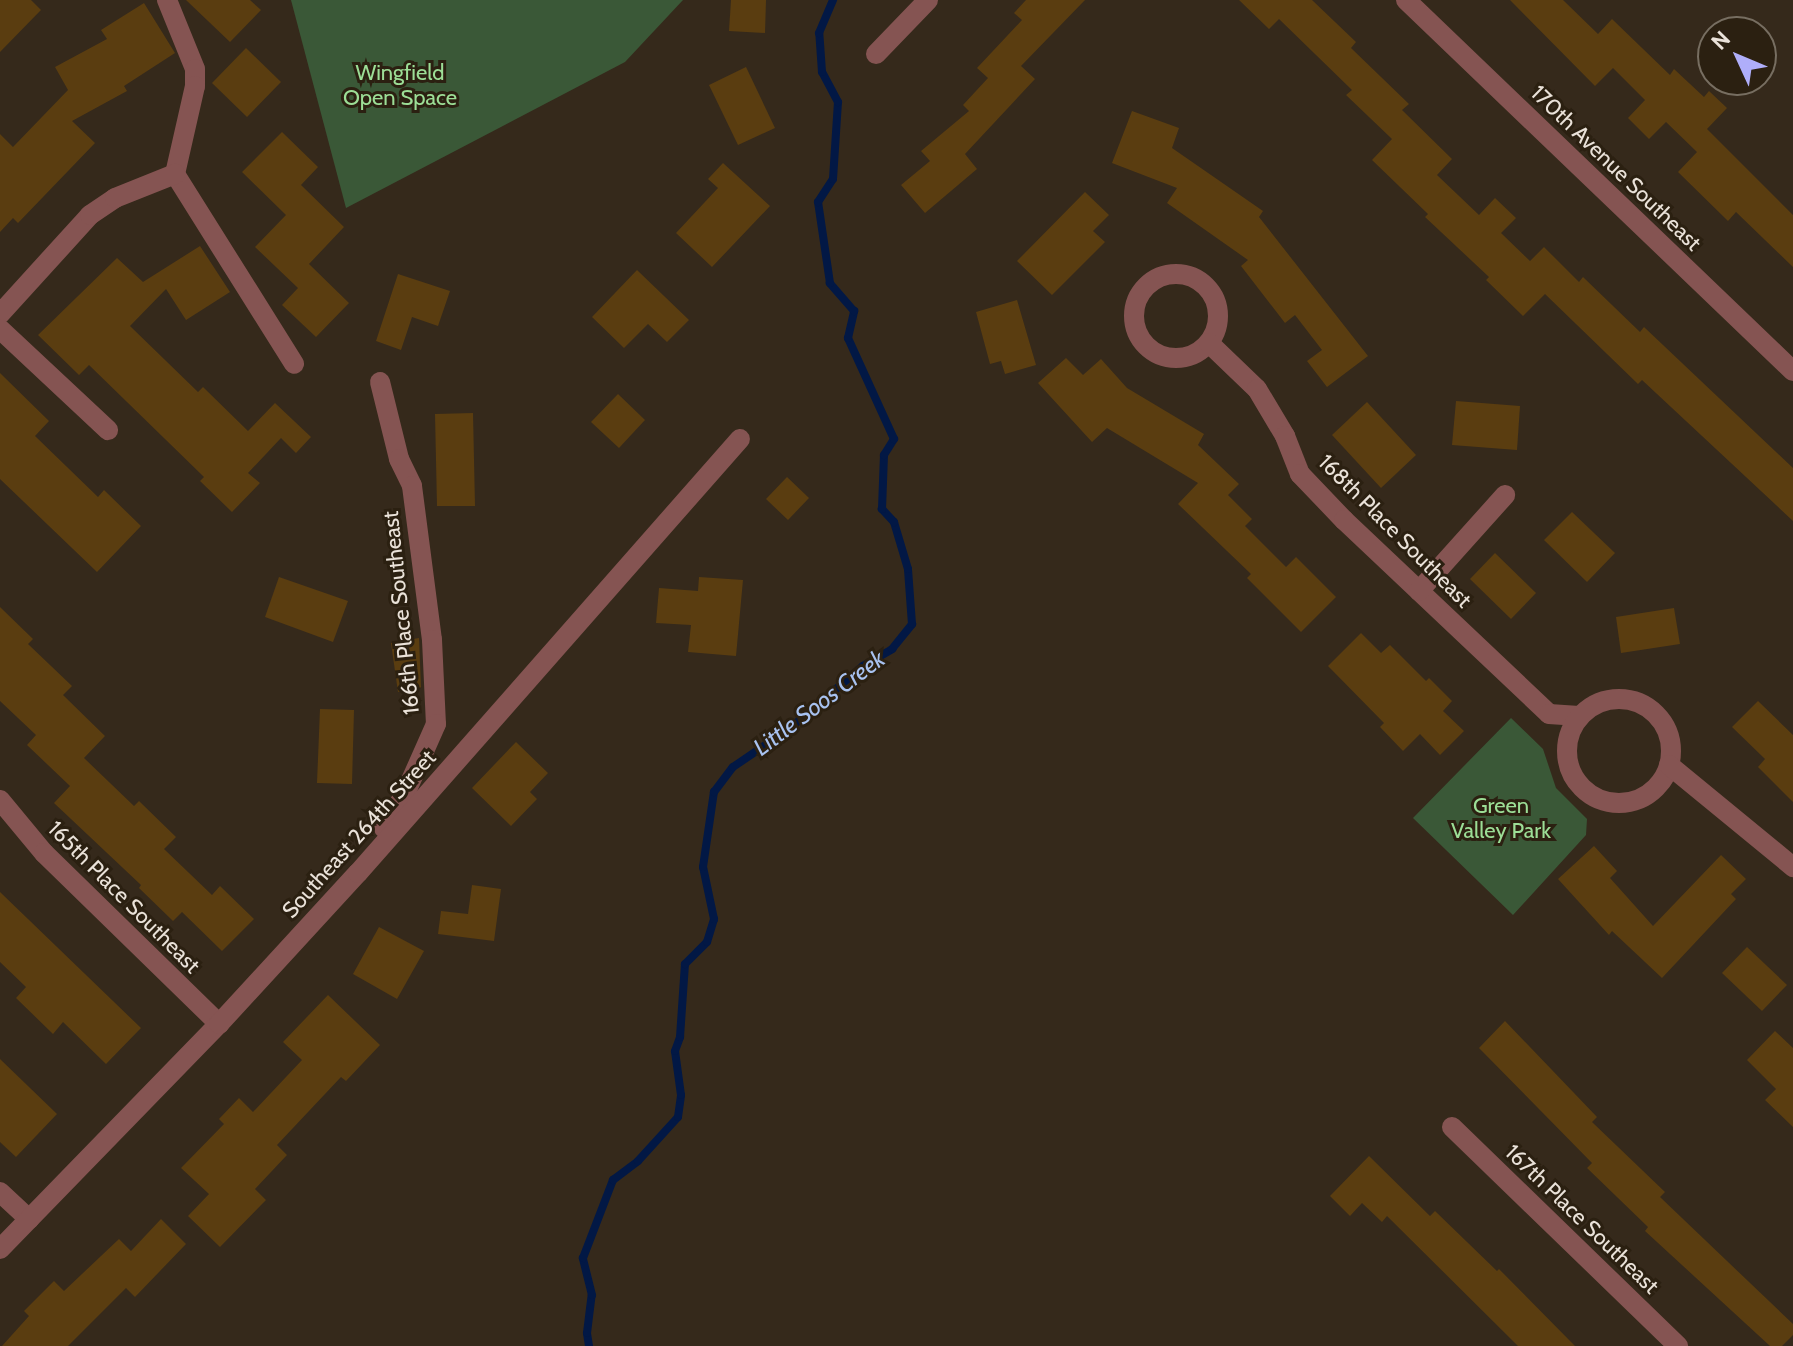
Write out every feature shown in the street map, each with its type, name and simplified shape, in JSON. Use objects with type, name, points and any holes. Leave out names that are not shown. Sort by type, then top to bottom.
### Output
[{"type":"street","points":[[167,0],[195,69],[195,86],[175,174],[294,364]]},
{"type":"street","points":[[876,54],[928,0]]},
{"type":"street","name":"170th Avenue Southeast","points":[[1406,0],[1793,371]]},
{"type":"street","points":[[0,314],[90,215],[115,198],[175,174]]},
{"type":"street","points":[[1176,273],[1202,282],[1217,304],[1216,331],[1209,343],[1185,358],[1157,354],[1137,333],[1135,305],[1141,292],[1150,282],[1176,273]]},
{"type":"street","points":[[0,329],[108,430]]},
{"type":"street","name":"168th Place Southeast","points":[[1209,343],[1257,389],[1285,436],[1300,474],[1549,714],[1579,716]]},
{"type":"street","name":"166th Place Southeast","points":[[358,873],[405,794],[436,724],[432,640],[412,486],[399,459],[380,382]]},
{"type":"street","name":"Southeast 264th Street","points":[[0,1249],[219,1024],[358,873],[740,439]]},
{"type":"street","points":[[1419,591],[1505,495]]},
{"type":"street","points":[[1610,699],[1627,699],[1644,704],[1658,715],[1667,731],[1671,748],[1669,765],[1662,781],[1650,793],[1635,801],[1618,803],[1594,796],[1575,780],[1568,765],[1566,748],[1579,716],[1593,705],[1610,699]]},
{"type":"street","points":[[1669,765],[1793,867]]},
{"type":"street","name":"165th Place Southeast","points":[[0,800],[44,853],[219,1024]]},
{"type":"street","name":"167th Place Southeast","points":[[1452,1127],[1678,1346]]},
{"type":"street","points":[[0,1192],[29,1219]]},
{"type":"green space","name":"Wingfield Open Space","points":[[291,0],[683,0],[625,62],[346,208]]},
{"type":"green space","name":"Green Valley Park","points":[[1511,718],[1543,749],[1556,788],[1587,819],[1586,835],[1513,915],[1413,818]]},
{"type":"building","points":[[0,0],[31,0],[41,10],[0,52]]},
{"type":"building","points":[[186,0],[250,0],[261,10],[230,42]]},
{"type":"building","points":[[731,0],[766,0],[765,33],[729,31]]},
{"type":"building","points":[[1026,0],[1085,0],[1021,66],[1035,79],[965,154],[977,169],[925,213],[901,185],[930,161],[921,151],[969,111],[963,105],[988,78],[977,68],[1022,20],[1014,13]]},
{"type":"building","points":[[1239,0],[1312,0],[1356,42],[1351,48],[1409,104],[1402,110],[1452,159],[1437,175],[1479,215],[1495,198],[1516,218],[1501,233],[1530,261],[1544,247],[1579,282],[1583,277],[1640,332],[1644,327],[1793,468],[1793,521],[1642,380],[1638,384],[1545,294],[1523,316],[1486,280],[1489,277],[1425,217],[1428,214],[1372,160],[1392,139],[1346,95],[1352,90],[1279,19],[1269,29]]},
{"type":"building","points":[[1510,0],[1563,0],[1598,34],[1612,19],[1670,75],[1674,69],[1697,90],[1697,96],[1714,96],[1727,108],[1707,129],[1793,215],[1793,267],[1736,212],[1728,221],[1678,172],[1697,152],[1666,122],[1649,139],[1628,118],[1645,100],[1613,68],[1595,86]]},
{"type":"building","points":[[144,3],[175,53],[124,86],[127,91],[72,121],[95,143],[18,223],[13,218],[0,232],[0,134],[13,147],[68,90],[55,67],[107,39],[101,30]]},
{"type":"building","points":[[246,48],[281,82],[247,117],[212,83]]},
{"type":"building","points":[[746,67],[775,128],[738,145],[709,85]]},
{"type":"building","points":[[1132,111],[1179,128],[1172,148],[1263,211],[1259,217],[1368,356],[1327,387],[1307,361],[1322,350],[1295,315],[1285,323],[1241,266],[1248,260],[1167,203],[1177,188],[1112,163]]},
{"type":"building","points":[[282,132],[318,167],[301,185],[344,227],[309,264],[349,303],[316,337],[282,305],[298,288],[255,247],[286,215],[242,172]]},
{"type":"building","points":[[723,163],[770,206],[712,267],[676,233],[718,188],[708,179]]},
{"type":"building","points":[[1085,192],[1109,215],[1093,231],[1105,242],[1052,295],[1017,261]]},
{"type":"building","points":[[200,246],[230,292],[186,320],[166,289],[130,326],[198,392],[203,387],[248,431],[275,403],[311,437],[296,453],[281,438],[248,473],[260,483],[232,512],[200,481],[204,477],[89,365],[79,375],[38,335],[117,258],[143,282]]},
{"type":"building","points":[[637,270],[689,320],[667,342],[648,324],[624,348],[592,317]]},
{"type":"building","points":[[398,274],[450,291],[438,326],[412,317],[401,350],[376,341]]},
{"type":"building","points":[[1017,300],[1036,365],[1005,374],[1001,361],[990,364],[976,312]]},
{"type":"building","points":[[1066,358],[1083,375],[1101,359],[1127,388],[1204,434],[1198,445],[1239,484],[1228,495],[1252,519],[1245,526],[1286,567],[1296,557],[1336,597],[1301,632],[1247,578],[1251,574],[1178,504],[1198,483],[1107,428],[1092,442],[1038,383]]},
{"type":"building","points":[[0,373],[49,421],[35,436],[98,497],[104,490],[141,526],[97,572],[0,479]]},
{"type":"building","points":[[618,394],[645,420],[619,448],[591,422]]},
{"type":"building","points":[[1456,401],[1520,406],[1517,450],[1452,445]]},
{"type":"building","points":[[1367,402],[1416,455],[1381,488],[1332,435]]},
{"type":"building","points":[[473,413],[475,506],[437,506],[435,414]]},
{"type":"building","points":[[787,477],[809,498],[788,520],[766,499]]},
{"type":"building","points":[[1572,512],[1615,553],[1587,582],[1544,540]]},
{"type":"building","points":[[1495,553],[1536,593],[1511,619],[1470,579]]},
{"type":"building","points":[[279,577],[348,601],[333,642],[265,617]]},
{"type":"building","points":[[699,577],[743,580],[736,656],[688,652],[691,625],[656,623],[659,588],[698,591]]},
{"type":"building","points":[[0,607],[33,639],[28,644],[72,686],[63,695],[105,736],[84,758],[134,806],[139,801],[176,837],[164,849],[212,895],[220,886],[254,919],[222,951],[182,912],[173,921],[139,888],[141,885],[54,803],[70,786],[27,745],[36,735],[0,701]]},
{"type":"building","points":[[1674,608],[1680,644],[1621,653],[1616,617]]},
{"type":"building","points":[[1361,633],[1381,653],[1390,645],[1426,681],[1429,678],[1452,701],[1443,711],[1464,731],[1440,755],[1420,734],[1403,751],[1380,727],[1384,723],[1328,666]]},
{"type":"building","points":[[419,638],[421,688],[398,692],[391,643]]},
{"type":"building","points":[[1758,701],[1793,735],[1793,802],[1758,767],[1765,759],[1732,727]]},
{"type":"building","points":[[320,709],[354,710],[352,784],[317,783]]},
{"type":"building","points":[[516,742],[548,773],[530,792],[537,799],[511,826],[472,788]]},
{"type":"building","points":[[1594,846],[1617,871],[1610,878],[1653,926],[1721,855],[1746,879],[1731,894],[1736,899],[1662,978],[1612,931],[1609,935],[1558,879]]},
{"type":"building","points":[[472,885],[501,889],[494,941],[438,934],[441,911],[468,914]]},
{"type":"building","points":[[0,892],[141,1028],[106,1064],[63,1022],[53,1034],[16,998],[26,987],[0,962]]},
{"type":"building","points":[[379,927],[424,951],[397,999],[353,974]]},
{"type":"building","points":[[1747,947],[1787,985],[1762,1011],[1722,973]]},
{"type":"building","points":[[328,995],[380,1045],[346,1081],[341,1077],[277,1145],[287,1155],[255,1189],[266,1200],[220,1247],[188,1216],[209,1194],[181,1168],[224,1124],[219,1119],[239,1098],[253,1112],[302,1060],[283,1042]]},
{"type":"building","points":[[1505,1021],[1597,1117],[1592,1122],[1665,1192],[1660,1197],[1793,1324],[1793,1335],[1782,1346],[1770,1346],[1645,1231],[1648,1227],[1587,1168],[1592,1163],[1479,1048]]},
{"type":"building","points":[[1775,1031],[1793,1048],[1793,1127],[1765,1100],[1776,1089],[1747,1060]]},
{"type":"building","points":[[0,1059],[57,1114],[16,1157],[0,1142]]},
{"type":"building","points":[[1369,1156],[1430,1216],[1435,1211],[1497,1271],[1499,1269],[1575,1346],[1518,1346],[1387,1216],[1382,1222],[1362,1203],[1350,1216],[1330,1196]]},
{"type":"building","points":[[161,1219],[186,1244],[135,1297],[126,1288],[68,1346],[2,1346],[29,1316],[24,1311],[54,1281],[64,1291],[119,1239],[131,1251]]},
{"type":"waterway","name":"Little Soos Creek","points":[[589,1346],[587,1333],[592,1295],[583,1258],[613,1180],[638,1161],[678,1117],[681,1095],[675,1051],[680,1037],[685,964],[707,942],[714,919],[703,867],[714,792],[733,767],[789,729],[863,666],[892,649],[912,624],[908,569],[894,522],[882,509],[884,455],[894,439],[848,338],[854,311],[830,283],[818,202],[833,179],[838,102],[822,72],[819,33],[833,0]]}]
